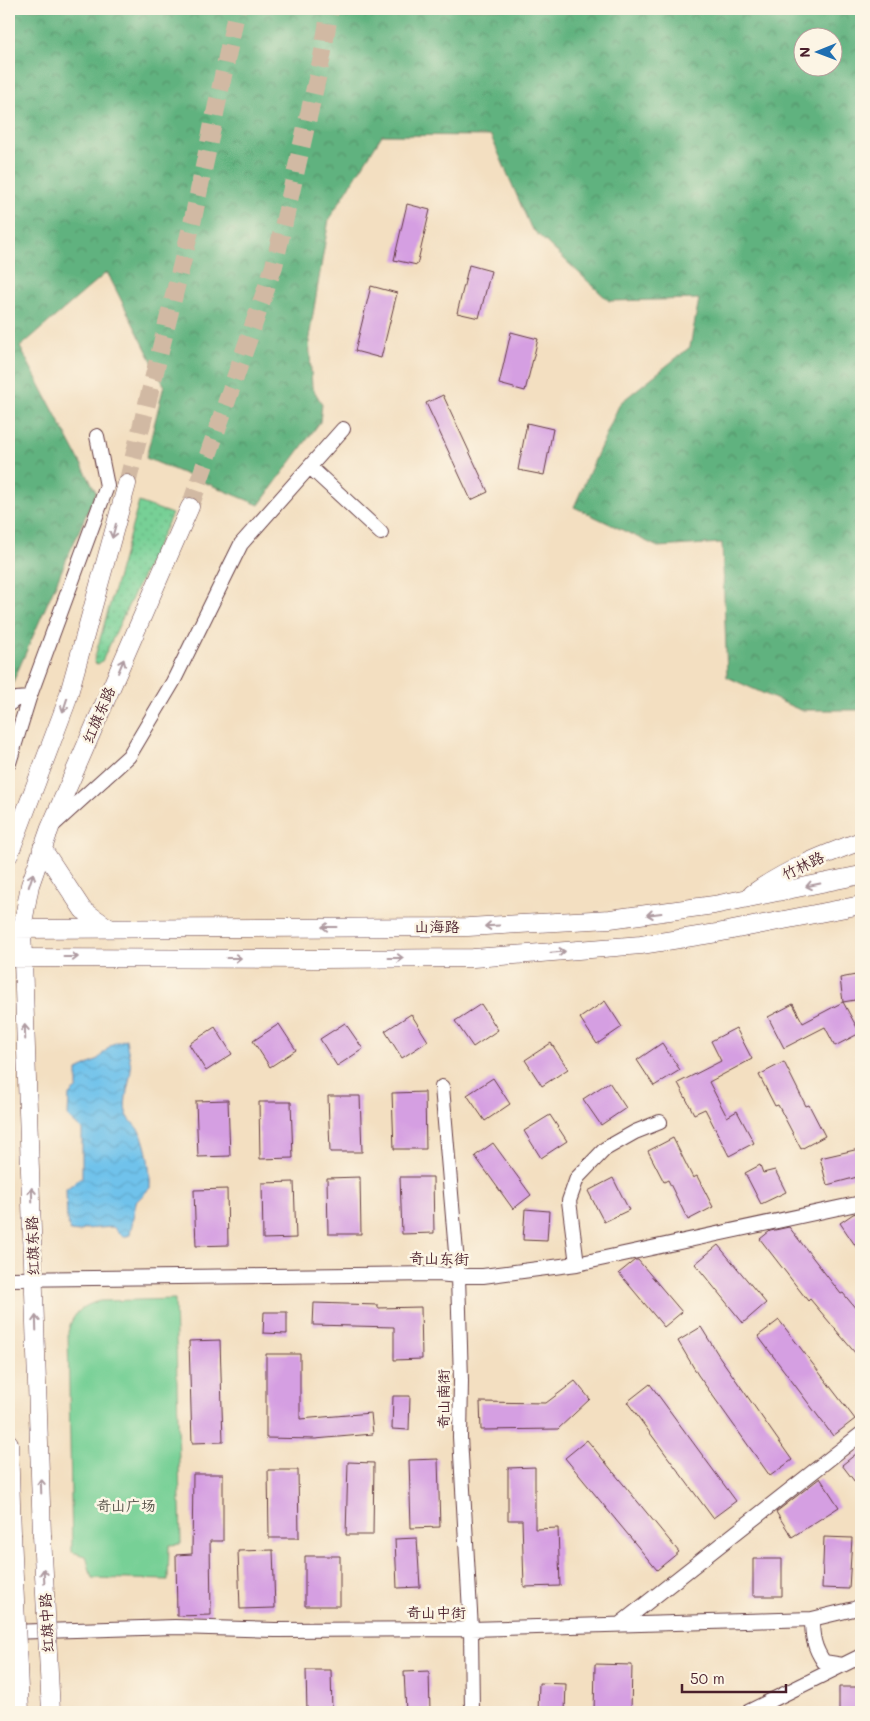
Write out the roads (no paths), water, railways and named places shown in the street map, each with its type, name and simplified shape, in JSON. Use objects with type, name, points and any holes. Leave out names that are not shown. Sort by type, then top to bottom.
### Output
[{"type":"main road","points":[[9,855],[66,704],[126,484]]},
{"type":"main road","name":"红旗东路","points":[[15,928],[50,828],[190,506]]},
{"type":"main road","name":"竹林路","points":[[748,898],[770,881],[813,860],[861,841]]},
{"type":"main road","points":[[42,848],[83,910],[110,928]]},
{"type":"main road","name":"山海路","points":[[15,928],[468,927],[637,916],[714,905],[861,875]]},
{"type":"main road","name":"山海路","points":[[16,958],[321,959],[491,957],[641,945],[717,933],[861,905]]},
{"type":"main road","points":[[15,928],[16,958]]},
{"type":"main road","name":"红旗东路","points":[[16,958],[34,1278],[42,1534]]},
{"type":"main road","name":"红旗中路","points":[[9,1442],[20,1712]]},
{"type":"main road","name":"红旗中路","points":[[42,1534],[51,1712]]},
{"type":"street","points":[[50,828],[129,756],[173,682],[241,544],[344,429]]},
{"type":"street","points":[[9,763],[28,698],[107,486],[97,436]]},
{"type":"street","points":[[310,467],[382,533]]},
{"type":"street","points":[[9,704],[16,699],[28,698]]},
{"type":"street","name":"奇山南街","points":[[442,1087],[458,1276],[461,1381],[460,1437],[471,1629],[472,1712]]},
{"type":"street","points":[[577,1264],[569,1201],[577,1178],[604,1149],[635,1132],[660,1122]]},
{"type":"street","name":"奇山东街","points":[[9,1279],[438,1274],[483,1276],[577,1264],[861,1203]]},
{"type":"street","points":[[620,1624],[861,1434]]},
{"type":"street","name":"奇山中街","points":[[9,1632],[175,1627],[275,1630],[471,1629],[812,1619],[854,1610],[861,1606]]},
{"type":"street","points":[[812,1619],[812,1636],[818,1653],[824,1662],[842,1665]]},
{"type":"street","points":[[748,1712],[861,1656]]},
{"type":"water","points":[[126,1039],[131,1070],[125,1108],[127,1115],[140,1132],[145,1144],[150,1188],[136,1202],[130,1235],[123,1237],[113,1227],[84,1229],[80,1232],[70,1231],[67,1221],[66,1189],[82,1177],[82,1130],[68,1117],[69,1095],[77,1088],[77,1070],[96,1061],[112,1044]]},
{"type":"tunnel","points":[[127,484],[193,219],[237,9]]},
{"type":"tunnel","points":[[190,507],[274,266],[322,57],[330,9]]},
{"type":"park label","name":"奇山广场","points":[[126,1506]]}]
